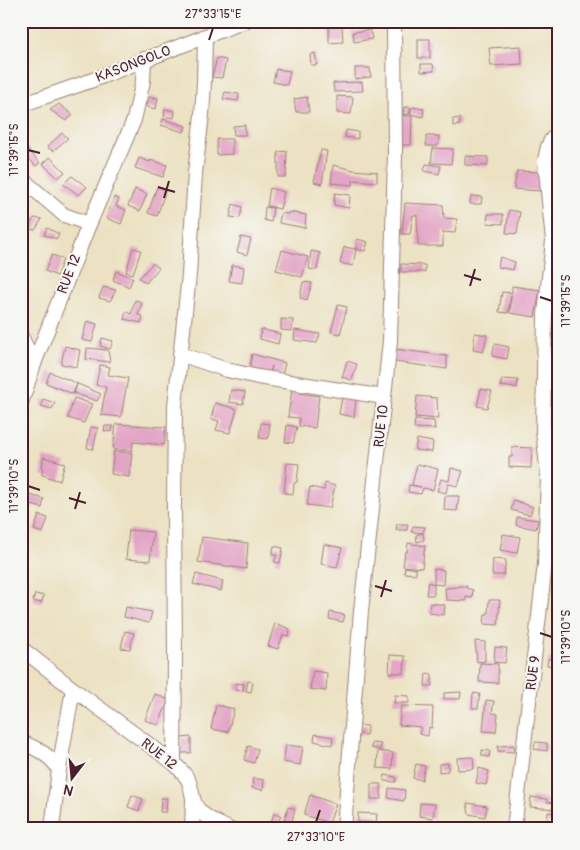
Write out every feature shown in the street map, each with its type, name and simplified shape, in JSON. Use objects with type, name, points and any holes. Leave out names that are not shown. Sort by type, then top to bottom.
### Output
[{"type":"street","name":"KASONGOLO","points":[[21,105],[90,81],[245,21]]},
{"type":"street","name":"RUE 10","points":[[344,829],[361,611],[390,341],[395,175],[394,21]]},
{"type":"street","points":[[174,763],[175,405],[189,275],[195,173],[203,98],[205,36]]},
{"type":"street","name":"RUE 12","points":[[21,403],[34,364],[89,224],[134,120],[143,81],[144,59]]},
{"type":"street","name":"RUE 9","points":[[514,829],[545,564],[548,474],[543,431],[545,314],[553,241],[545,161],[547,148],[552,138],[559,133]]},
{"type":"street","points":[[21,178],[64,215],[89,224]]},
{"type":"street","points":[[21,336],[34,364]]},
{"type":"street","points":[[180,354],[227,370],[258,377],[384,397]]},
{"type":"street","name":"RUE 12","points":[[21,648],[73,689],[174,763],[190,783],[192,799],[198,810],[229,829]]},
{"type":"street","points":[[52,829],[58,769],[73,689]]},
{"type":"street","points":[[21,742],[47,755],[53,760],[58,769]]},
{"type":"street","points":[[192,799],[192,829]]},
{"type":"building","points":[[342,26],[343,42],[329,43],[329,27]]},
{"type":"building","points":[[370,30],[372,39],[354,42],[353,32]]},
{"type":"building","points":[[418,39],[430,39],[430,58],[418,58]]},
{"type":"building","points":[[521,46],[522,64],[491,66],[489,48]]},
{"type":"building","points":[[315,53],[317,65],[311,65],[310,55]]},
{"type":"building","points":[[217,58],[226,60],[222,78],[212,77]]},
{"type":"building","points":[[421,64],[433,64],[434,71],[421,72]]},
{"type":"building","points":[[355,68],[370,68],[371,77],[355,79]]},
{"type":"building","points":[[276,69],[290,71],[287,85],[273,82]]},
{"type":"building","points":[[362,82],[363,91],[334,92],[333,83]]},
{"type":"building","points":[[225,92],[239,94],[238,101],[223,99]]},
{"type":"building","points":[[337,96],[353,97],[351,114],[337,113]]},
{"type":"building","points":[[149,97],[158,98],[156,109],[147,107]]},
{"type":"building","points":[[307,97],[309,112],[296,112],[294,99]]},
{"type":"building","points":[[59,104],[73,115],[66,121],[50,110]]},
{"type":"building","points":[[404,107],[410,107],[410,114],[403,115]]},
{"type":"building","points":[[412,107],[424,109],[423,117],[410,114]]},
{"type":"building","points":[[165,109],[175,111],[174,118],[164,116]]},
{"type":"building","points":[[399,116],[412,116],[411,145],[398,145]]},
{"type":"building","points":[[460,118],[460,125],[453,126],[453,119]]},
{"type":"building","points":[[163,119],[186,126],[184,132],[161,125]]},
{"type":"building","points":[[245,125],[245,135],[234,135],[233,126]]},
{"type":"building","points":[[346,130],[358,132],[358,139],[345,137]]},
{"type":"building","points":[[62,133],[68,138],[53,151],[47,147]]},
{"type":"building","points":[[426,136],[439,136],[438,146],[426,146]]},
{"type":"building","points":[[217,139],[232,139],[232,154],[217,155]]},
{"type":"building","points":[[21,142],[40,163],[36,166],[21,151]]},
{"type":"building","points":[[433,148],[453,149],[451,164],[431,163]]},
{"type":"building","points":[[321,150],[327,151],[322,184],[314,182]]},
{"type":"building","points":[[287,151],[286,177],[278,177],[278,152]]},
{"type":"building","points":[[465,156],[488,157],[488,166],[465,165]]},
{"type":"building","points":[[50,157],[65,172],[58,178],[43,164]]},
{"type":"building","points":[[139,158],[167,165],[163,177],[135,168]]},
{"type":"building","points":[[426,164],[441,166],[439,174],[424,171]]},
{"type":"building","points":[[333,165],[353,170],[377,172],[377,182],[353,180],[353,185],[331,183]]},
{"type":"building","points":[[517,171],[542,172],[540,191],[514,189]]},
{"type":"building","points":[[72,176],[87,187],[79,195],[63,184]]},
{"type":"building","points":[[157,187],[166,190],[157,216],[148,213]]},
{"type":"building","points":[[270,188],[284,192],[280,209],[267,206]]},
{"type":"building","points":[[135,189],[147,194],[140,211],[128,206]]},
{"type":"building","points":[[335,193],[350,195],[349,208],[334,205]]},
{"type":"building","points":[[471,196],[482,197],[481,204],[470,204]]},
{"type":"building","points":[[114,197],[119,199],[116,206],[126,210],[121,224],[106,218]]},
{"type":"building","points":[[405,203],[443,205],[444,218],[457,219],[455,233],[443,232],[443,246],[418,246],[417,215],[413,215],[410,234],[402,234]]},
{"type":"building","points":[[233,204],[242,207],[240,218],[230,217]]},
{"type":"building","points":[[265,207],[273,208],[271,222],[264,220]]},
{"type":"building","points":[[509,210],[520,212],[517,234],[506,233]]},
{"type":"building","points":[[289,212],[306,215],[305,228],[279,223],[281,213],[288,214]]},
{"type":"building","points":[[488,214],[503,214],[503,224],[487,223]]},
{"type":"building","points":[[34,218],[42,219],[35,230],[28,229],[23,239],[21,238],[21,223],[29,226]]},
{"type":"building","points":[[47,228],[59,234],[57,239],[44,235]]},
{"type":"building","points":[[241,237],[251,239],[247,255],[237,252]]},
{"type":"building","points":[[357,239],[368,242],[365,251],[356,249]]},
{"type":"building","points":[[344,247],[356,249],[353,266],[340,263]]},
{"type":"building","points":[[133,248],[141,250],[133,274],[126,272]]},
{"type":"building","points":[[282,250],[308,257],[302,277],[276,270]]},
{"type":"building","points":[[311,251],[320,253],[317,270],[309,269]]},
{"type":"building","points":[[52,255],[63,259],[57,276],[45,271]]},
{"type":"building","points":[[500,257],[515,262],[513,270],[498,267]]},
{"type":"building","points":[[153,263],[159,268],[146,283],[139,278]]},
{"type":"building","points":[[401,264],[425,265],[425,272],[401,272]]},
{"type":"building","points":[[232,265],[244,267],[242,283],[229,281]]},
{"type":"building","points":[[116,271],[133,278],[129,287],[113,280]]},
{"type":"building","points":[[303,282],[312,283],[307,300],[300,298]]},
{"type":"building","points":[[512,286],[540,290],[535,317],[510,313],[511,296],[508,313],[499,312],[502,292],[512,293]]},
{"type":"building","points":[[103,287],[116,290],[110,301],[99,298]]},
{"type":"building","points":[[135,300],[142,302],[138,315],[143,316],[141,323],[124,319],[126,312],[131,314]]},
{"type":"building","points":[[338,305],[347,307],[340,334],[331,332]]},
{"type":"building","points":[[281,319],[293,320],[292,331],[281,330]]},
{"type":"building","points":[[87,321],[97,324],[92,342],[82,340]]},
{"type":"building","points":[[261,329],[280,334],[278,344],[260,339]]},
{"type":"building","points":[[295,330],[320,334],[317,343],[294,340]]},
{"type":"building","points":[[475,333],[487,335],[483,352],[473,350]]},
{"type":"building","points":[[102,338],[113,341],[110,349],[100,346]]},
{"type":"building","points":[[495,344],[509,347],[507,359],[492,356]]},
{"type":"building","points":[[65,346],[80,350],[77,367],[61,364]]},
{"type":"building","points":[[87,348],[108,350],[110,362],[86,359]]},
{"type":"building","points":[[395,349],[447,356],[447,369],[395,362]]},
{"type":"building","points":[[252,354],[285,363],[282,376],[270,374],[272,366],[269,377],[249,373]]},
{"type":"building","points":[[347,361],[357,364],[352,380],[342,377]]},
{"type":"building","points":[[100,365],[110,367],[108,375],[128,378],[121,417],[101,415],[106,387],[96,385]]},
{"type":"building","points":[[50,372],[101,394],[97,401],[74,393],[77,384],[73,394],[46,383]]},
{"type":"building","points":[[502,379],[518,380],[517,388],[500,386]]},
{"type":"building","points":[[292,389],[300,390],[300,393],[319,396],[315,428],[299,426],[299,418],[288,417]]},
{"type":"building","points":[[481,389],[492,391],[487,408],[477,406]]},
{"type":"building","points":[[231,390],[245,392],[243,404],[229,402]]},
{"type":"building","points":[[417,396],[437,398],[438,419],[415,417]]},
{"type":"building","points":[[74,398],[92,404],[84,423],[68,418]]},
{"type":"building","points":[[342,398],[356,399],[354,417],[339,414]]},
{"type":"building","points":[[43,399],[55,403],[52,409],[41,406]]},
{"type":"building","points":[[215,403],[237,409],[230,433],[216,430],[219,421],[211,419]]},
{"type":"building","points":[[415,420],[434,421],[435,429],[414,428]]},
{"type":"building","points":[[261,423],[270,424],[268,439],[259,438]]},
{"type":"building","points":[[116,424],[166,427],[164,445],[133,442],[132,451],[113,449]]},
{"type":"building","points":[[287,425],[297,427],[293,443],[285,442]]},
{"type":"building","points":[[105,426],[113,426],[112,432],[104,431]]},
{"type":"building","points":[[91,427],[98,428],[93,449],[87,448]]},
{"type":"building","points":[[417,439],[433,442],[432,452],[415,450]]},
{"type":"building","points":[[512,447],[532,448],[531,468],[509,467]]},
{"type":"building","points":[[114,451],[132,453],[129,477],[111,474]]},
{"type":"building","points":[[43,457],[65,463],[60,481],[42,475]]},
{"type":"building","points":[[287,463],[299,464],[297,482],[294,483],[293,494],[284,493]]},
{"type":"building","points":[[417,464],[438,469],[433,490],[423,488],[421,494],[408,492],[409,485],[421,487],[412,485]]},
{"type":"building","points":[[451,468],[463,471],[458,486],[448,484],[446,493],[437,491],[441,479],[449,481]]},
{"type":"building","points":[[325,483],[335,486],[330,508],[307,505],[310,487],[324,490]]},
{"type":"building","points":[[30,495],[44,499],[42,508],[28,504]]},
{"type":"building","points":[[445,496],[459,496],[457,511],[444,510]]},
{"type":"building","points":[[514,500],[533,507],[530,515],[511,510]]},
{"type":"building","points":[[39,515],[48,518],[43,533],[34,530]]},
{"type":"building","points":[[517,517],[538,520],[536,529],[516,525]]},
{"type":"building","points":[[397,524],[408,524],[407,530],[396,530]]},
{"type":"building","points":[[413,526],[425,527],[423,533],[411,532]]},
{"type":"building","points":[[129,530],[153,532],[150,561],[126,559]]},
{"type":"building","points":[[423,533],[424,540],[417,542],[416,535]]},
{"type":"building","points":[[503,534],[520,537],[517,553],[500,550]]},
{"type":"building","points":[[202,537],[248,543],[246,569],[198,562]]},
{"type":"building","points":[[408,543],[425,546],[422,568],[403,566]]},
{"type":"building","points":[[324,544],[342,548],[337,567],[321,564]]},
{"type":"building","points":[[274,546],[283,548],[280,563],[274,562],[277,555],[272,555]]},
{"type":"building","points":[[493,559],[506,560],[504,575],[492,575]]},
{"type":"building","points":[[405,567],[416,569],[416,574],[404,573]]},
{"type":"building","points":[[434,569],[444,570],[443,585],[434,584]]},
{"type":"building","points":[[196,574],[223,581],[221,591],[193,584]]},
{"type":"building","points":[[428,582],[434,584],[434,595],[426,595]]},
{"type":"building","points":[[467,586],[466,588],[473,590],[472,598],[466,597],[466,601],[446,600],[445,588]]},
{"type":"building","points":[[35,594],[44,596],[41,603],[33,601]]},
{"type":"building","points":[[489,600],[500,600],[498,625],[484,624],[485,614],[488,614]]},
{"type":"building","points":[[430,603],[445,605],[444,615],[429,613]]},
{"type":"building","points":[[126,607],[152,612],[149,623],[124,617]]},
{"type":"building","points":[[330,612],[345,615],[343,622],[329,619]]},
{"type":"building","points":[[275,623],[290,629],[289,636],[283,635],[278,649],[268,646]]},
{"type":"building","points":[[125,631],[134,633],[130,649],[121,648]]},
{"type":"building","points":[[475,641],[485,642],[485,661],[477,662]]},
{"type":"building","points":[[495,647],[507,648],[505,663],[494,662]]},
{"type":"building","points":[[390,655],[405,656],[404,673],[389,673]]},
{"type":"building","points":[[548,659],[556,659],[556,666],[547,665]]},
{"type":"building","points":[[480,663],[498,664],[498,683],[479,682]]},
{"type":"building","points":[[313,671],[327,673],[326,691],[310,689]]},
{"type":"building","points":[[426,673],[432,674],[432,686],[425,686]]},
{"type":"building","points":[[248,681],[253,682],[251,692],[246,691]]},
{"type":"building","points":[[236,683],[244,684],[243,691],[235,690]]},
{"type":"building","points":[[461,692],[460,699],[444,699],[444,693]]},
{"type":"building","points":[[473,693],[480,694],[478,708],[472,708]]},
{"type":"building","points":[[155,694],[169,700],[158,725],[145,720]]},
{"type":"building","points":[[395,695],[409,696],[409,703],[394,703]]},
{"type":"building","points":[[486,700],[494,701],[492,713],[498,714],[496,732],[483,731]]},
{"type":"building","points":[[216,705],[234,709],[228,732],[211,729]]},
{"type":"building","points":[[401,706],[433,707],[432,728],[429,727],[428,736],[419,734],[421,727],[399,725]]},
{"type":"building","points":[[358,725],[368,726],[366,735],[356,733]]},
{"type":"building","points":[[315,734],[333,737],[332,745],[314,741]]},
{"type":"building","points":[[191,737],[191,753],[181,753],[181,738]]},
{"type":"building","points":[[535,742],[547,743],[547,751],[534,749]]},
{"type":"building","points":[[372,743],[381,744],[380,750],[371,748]]},
{"type":"building","points":[[286,745],[303,747],[300,765],[283,762]]},
{"type":"building","points":[[514,745],[514,752],[498,751],[498,746]]},
{"type":"building","points":[[248,746],[258,749],[254,763],[244,760]]},
{"type":"building","points":[[482,750],[490,751],[489,757],[482,756]]},
{"type":"building","points":[[378,751],[393,753],[392,769],[377,768]]},
{"type":"building","points":[[473,757],[474,769],[458,770],[457,758]]},
{"type":"building","points":[[448,763],[448,771],[439,772],[439,764]]},
{"type":"building","points":[[416,764],[425,766],[422,780],[413,778]]},
{"type":"building","points":[[479,768],[489,771],[486,785],[476,783]]},
{"type":"building","points":[[385,775],[396,777],[396,782],[384,781]]},
{"type":"building","points":[[253,778],[264,780],[263,790],[252,788]]},
{"type":"building","points":[[371,784],[381,784],[381,799],[371,799]]},
{"type":"building","points":[[389,788],[405,790],[404,801],[388,798]]},
{"type":"building","points":[[132,795],[143,799],[139,811],[128,807]]},
{"type":"building","points":[[310,795],[336,804],[329,823],[304,815]]},
{"type":"building","points":[[531,797],[547,799],[547,802],[556,803],[556,809],[530,807]]},
{"type":"building","points":[[161,798],[167,798],[166,812],[160,812]]},
{"type":"building","points":[[420,803],[435,804],[433,818],[419,816]]},
{"type":"building","points":[[467,803],[487,806],[485,817],[469,814]]},
{"type":"building","points":[[288,807],[295,809],[290,829],[282,829]]},
{"type":"building","points":[[548,812],[559,814],[559,825],[547,823]]},
{"type":"building","points":[[274,813],[281,815],[276,829],[269,829]]},
{"type":"building","points":[[358,813],[377,814],[376,823],[358,822]]},
{"type":"building","points":[[122,822],[141,825],[141,829],[122,829]]},
{"type":"building","points":[[453,823],[465,827],[464,829],[451,829]]},
{"type":"building","points":[[75,824],[95,828],[95,829],[75,829]]}]
